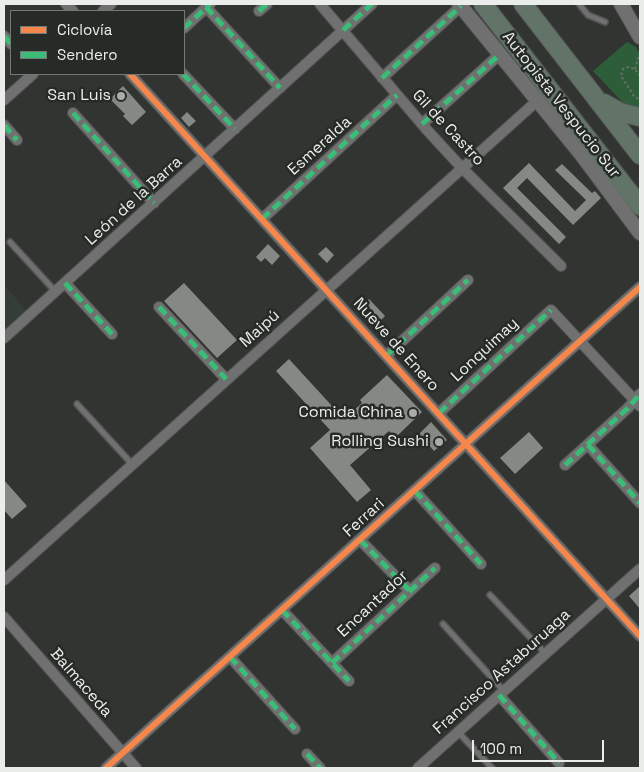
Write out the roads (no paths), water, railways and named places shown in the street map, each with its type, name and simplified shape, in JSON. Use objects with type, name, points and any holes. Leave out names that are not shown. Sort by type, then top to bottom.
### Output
[{"type":"highway","name":"Autopista Vespucio Sur","points":[[483,4],[640,206]]},
{"type":"highway","name":"Autopista Vespucio Sur","points":[[523,4],[640,155]]},
{"type":"highway","points":[[596,98],[620,112],[640,118]]},
{"type":"main road","points":[[621,4],[640,38]]},
{"type":"main road","points":[[460,5],[581,154],[640,233]]},
{"type":"street","points":[[259,11],[267,4]]},
{"type":"street","name":"Gil de Castro","points":[[320,4],[397,96],[462,168],[561,266]]},
{"type":"street","name":"León de la Barra","points":[[4,338],[372,4]]},
{"type":"street","points":[[382,78],[460,5]]},
{"type":"street","points":[[185,27],[208,6],[280,88]]},
{"type":"street","points":[[422,124],[499,55]]},
{"type":"street","points":[[4,100],[32,75]]},
{"type":"street","name":"Nueve de Enero","points":[[131,75],[468,444],[640,636]]},
{"type":"street","points":[[184,75],[235,129]]},
{"type":"street","name":"Esmeralda","points":[[262,219],[397,96]]},
{"type":"street","name":"Maipú","points":[[4,580],[537,101]]},
{"type":"street","points":[[73,113],[154,203]]},
{"type":"street","points":[[4,126],[17,140]]},
{"type":"street","points":[[387,355],[468,280]]},
{"type":"street","points":[[65,282],[112,334]]},
{"type":"street","name":"Ferrari","points":[[106,768],[468,444],[640,287]]},
{"type":"street","points":[[159,307],[226,379]]},
{"type":"street","name":"Lonquimay","points":[[439,413],[551,310],[581,341]]},
{"type":"street","points":[[566,465],[638,400],[581,341]]},
{"type":"street","points":[[588,445],[640,502]]},
{"type":"street","points":[[415,491],[481,564]]},
{"type":"street","points":[[360,540],[410,591]]},
{"type":"street","name":"Encantador","points":[[332,663],[435,568]]},
{"type":"street","name":"Francisco Astaburuaga","points":[[418,768],[640,569]]},
{"type":"street","points":[[282,610],[349,681]]},
{"type":"street","name":"Balmaceda","points":[[4,617],[136,768]]},
{"type":"street","points":[[230,657],[295,729]]},
{"type":"street","points":[[502,693],[559,763]]},
{"type":"street","points":[[308,754],[320,768]]},
{"type":"lane","points":[[579,4],[588,15],[605,22]]},
{"type":"lane","points":[[10,242],[55,292]]},
{"type":"lane","points":[[77,404],[132,464]]},
{"type":"lane","points":[[490,595],[545,654]]},
{"type":"lane","points":[[443,624],[502,693]]},
{"type":"lane","points":[[458,732],[492,768]]},
{"type":"place","name":"San Luis","points":[[121,96]]},
{"type":"place","name":"Comida China","points":[[413,413]]},
{"type":"place","name":"Rolling Sushi","points":[[439,442]]}]
